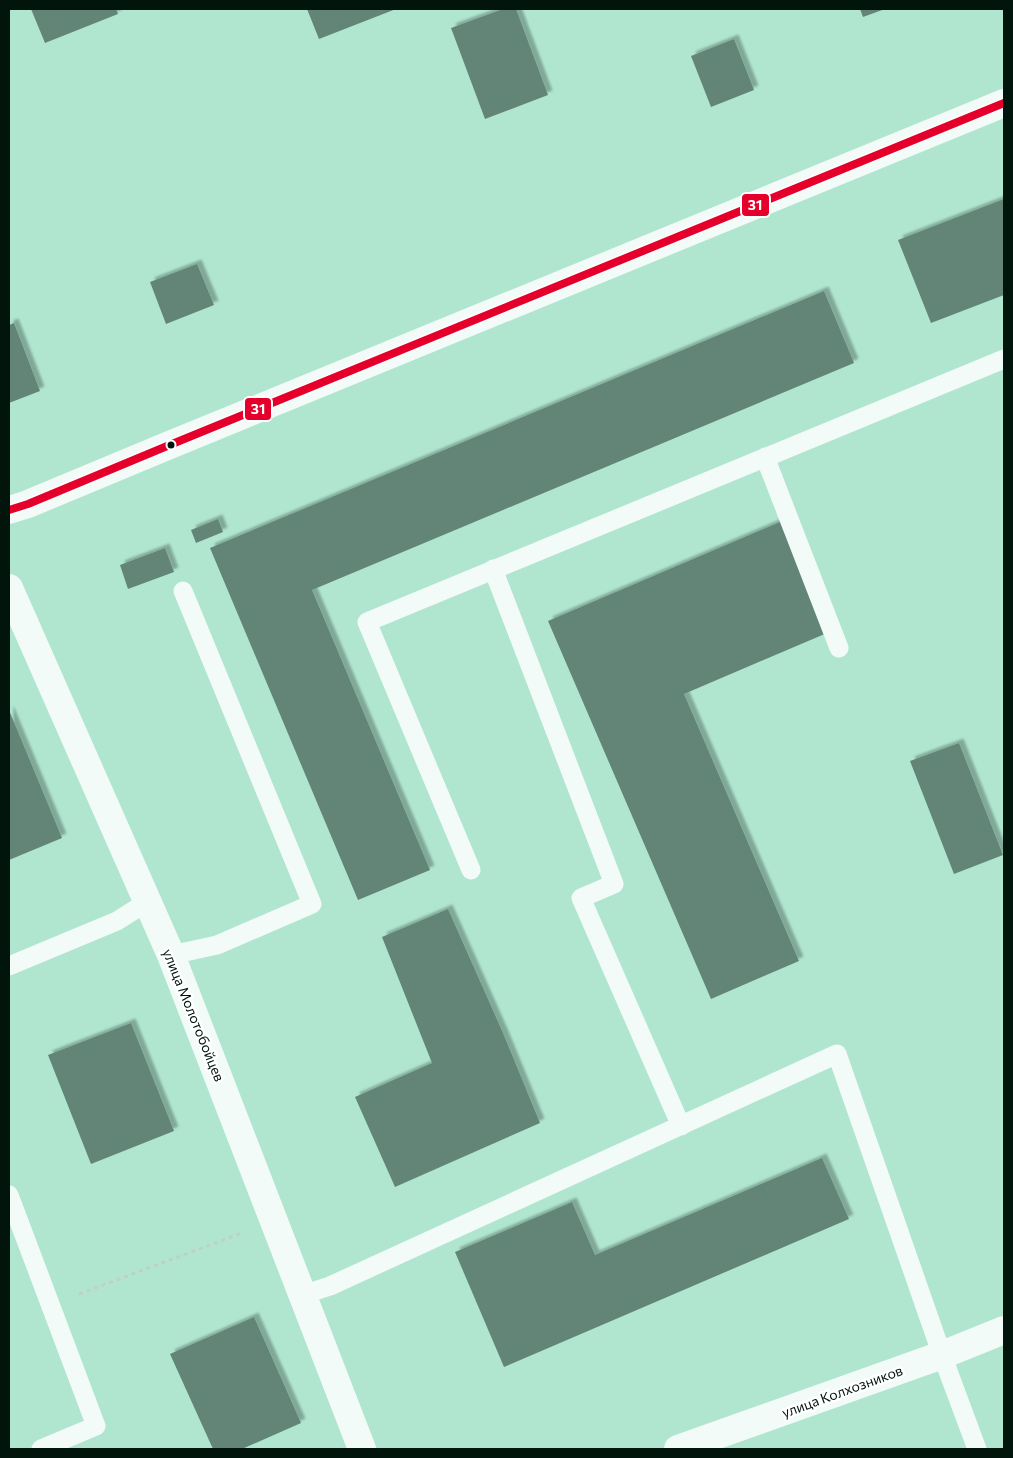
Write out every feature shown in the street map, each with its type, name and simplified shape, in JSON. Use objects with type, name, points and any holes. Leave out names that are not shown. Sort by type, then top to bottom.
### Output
[{"type":"street","points":[[9,510],[28,504],[1004,103]]},
{"type":"street","name":"улица Молотобойцев","points":[[9,588],[171,955],[362,1449]]},
{"type":"street","name":"улица Колхозников","points":[[678,1449],[942,1355],[1004,1330]]},
{"type":"lane","points":[[471,870],[367,622],[1004,359]]},
{"type":"lane","points":[[765,457],[839,648]]},
{"type":"lane","points":[[493,569],[614,884],[581,898],[681,1126]]},
{"type":"lane","points":[[171,955],[216,945],[312,904],[183,591]]},
{"type":"lane","points":[[9,966],[117,921],[147,902]]},
{"type":"lane","points":[[302,1295],[330,1286],[837,1054],[942,1355],[977,1449]]},
{"type":"lane","points":[[9,1195],[96,1426],[41,1449]]},
{"type":"path","points":[[50,1305],[240,1234],[274,1219]]},
{"type":"building","points":[[31,9],[116,9],[118,14],[45,43]]},
{"type":"building","points":[[307,9],[396,9],[319,39]]},
{"type":"building","points":[[503,9],[516,9],[548,95],[485,119],[451,28]]},
{"type":"building","points":[[860,9],[885,9],[863,17]]},
{"type":"building","points":[[734,39],[754,90],[711,107],[691,56]]},
{"type":"building","points":[[1004,199],[1004,295],[931,323],[898,240]]},
{"type":"building","points":[[197,264],[214,305],[166,324],[150,282]]},
{"type":"building","points":[[824,291],[854,363],[312,590],[430,870],[358,900],[210,548]]},
{"type":"building","points":[[14,323],[40,391],[9,403],[9,325]]},
{"type":"building","points":[[218,519],[223,532],[196,543],[191,530]]},
{"type":"building","points":[[780,522],[827,633],[684,694],[799,961],[711,999],[548,621]]},
{"type":"building","points":[[165,548],[174,572],[128,589],[120,565]]},
{"type":"building","points":[[9,710],[62,838],[9,860]]},
{"type":"building","points":[[959,743],[1003,855],[954,874],[910,761]]},
{"type":"building","points":[[448,909],[503,1033],[540,1123],[395,1187],[355,1097],[432,1063],[382,937]]},
{"type":"building","points":[[131,1023],[174,1131],[91,1164],[48,1055]]},
{"type":"building","points":[[822,1158],[849,1219],[504,1367],[455,1252],[572,1202],[595,1255]]},
{"type":"building","points":[[254,1317],[301,1423],[242,1449],[213,1449],[170,1354]]},
{"type":"transit line","name":"31","points":[[9,510],[28,504],[1004,103]]}]
